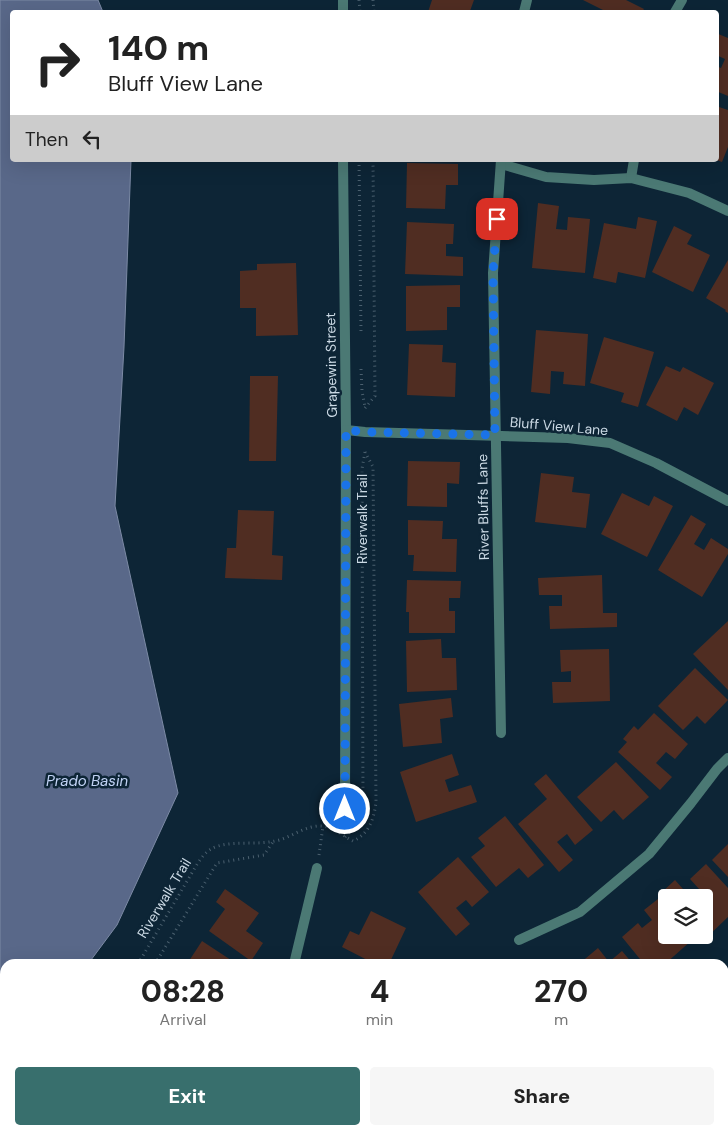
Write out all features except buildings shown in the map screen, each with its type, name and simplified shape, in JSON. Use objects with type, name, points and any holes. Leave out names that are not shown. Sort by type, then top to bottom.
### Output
[{"type":"street","name":"Grapewin Street","points":[[343,162],[346,430],[345,809]]},
{"type":"street","points":[[501,162],[546,177],[594,180],[631,178],[689,193],[728,211]]},
{"type":"street","name":"River Bluffs Lane","points":[[500,733],[493,273],[501,162]]},
{"type":"street","points":[[631,178],[634,162]]},
{"type":"street","name":"Bluff View Lane","points":[[346,430],[568,438],[610,443],[656,463],[728,501]]},
{"type":"street","points":[[519,940],[580,912],[649,854],[691,804],[716,769],[728,758]]},
{"type":"street","points":[[295,959],[317,868]]},
{"type":"path","points":[[359,162],[361,340]]},
{"type":"path","points":[[361,360],[362,391],[365,408],[375,396],[373,162]]},
{"type":"path","name":"Riverwalk Trail","points":[[365,452],[373,467],[376,802],[374,818],[366,832],[353,841],[345,837],[358,824],[363,806],[362,469],[365,452]]},
{"type":"path","points":[[317,868],[323,826],[345,837]]},
{"type":"path","name":"Riverwalk Trail","points":[[141,959],[204,854],[216,846],[273,842],[311,827],[323,826]]},
{"type":"path","name":"Riverwalk Trail","points":[[158,959],[217,863],[264,855],[273,842]]},
{"type":"water","name":"Prado Basin","points":[[0,0],[98,0],[102,10],[10,10],[10,162],[131,162],[124,347],[115,506],[178,793],[117,925],[92,959],[0,959]]},
{"type":"route","points":[[345,809],[346,430],[495,435],[493,273],[497,219]]}]
